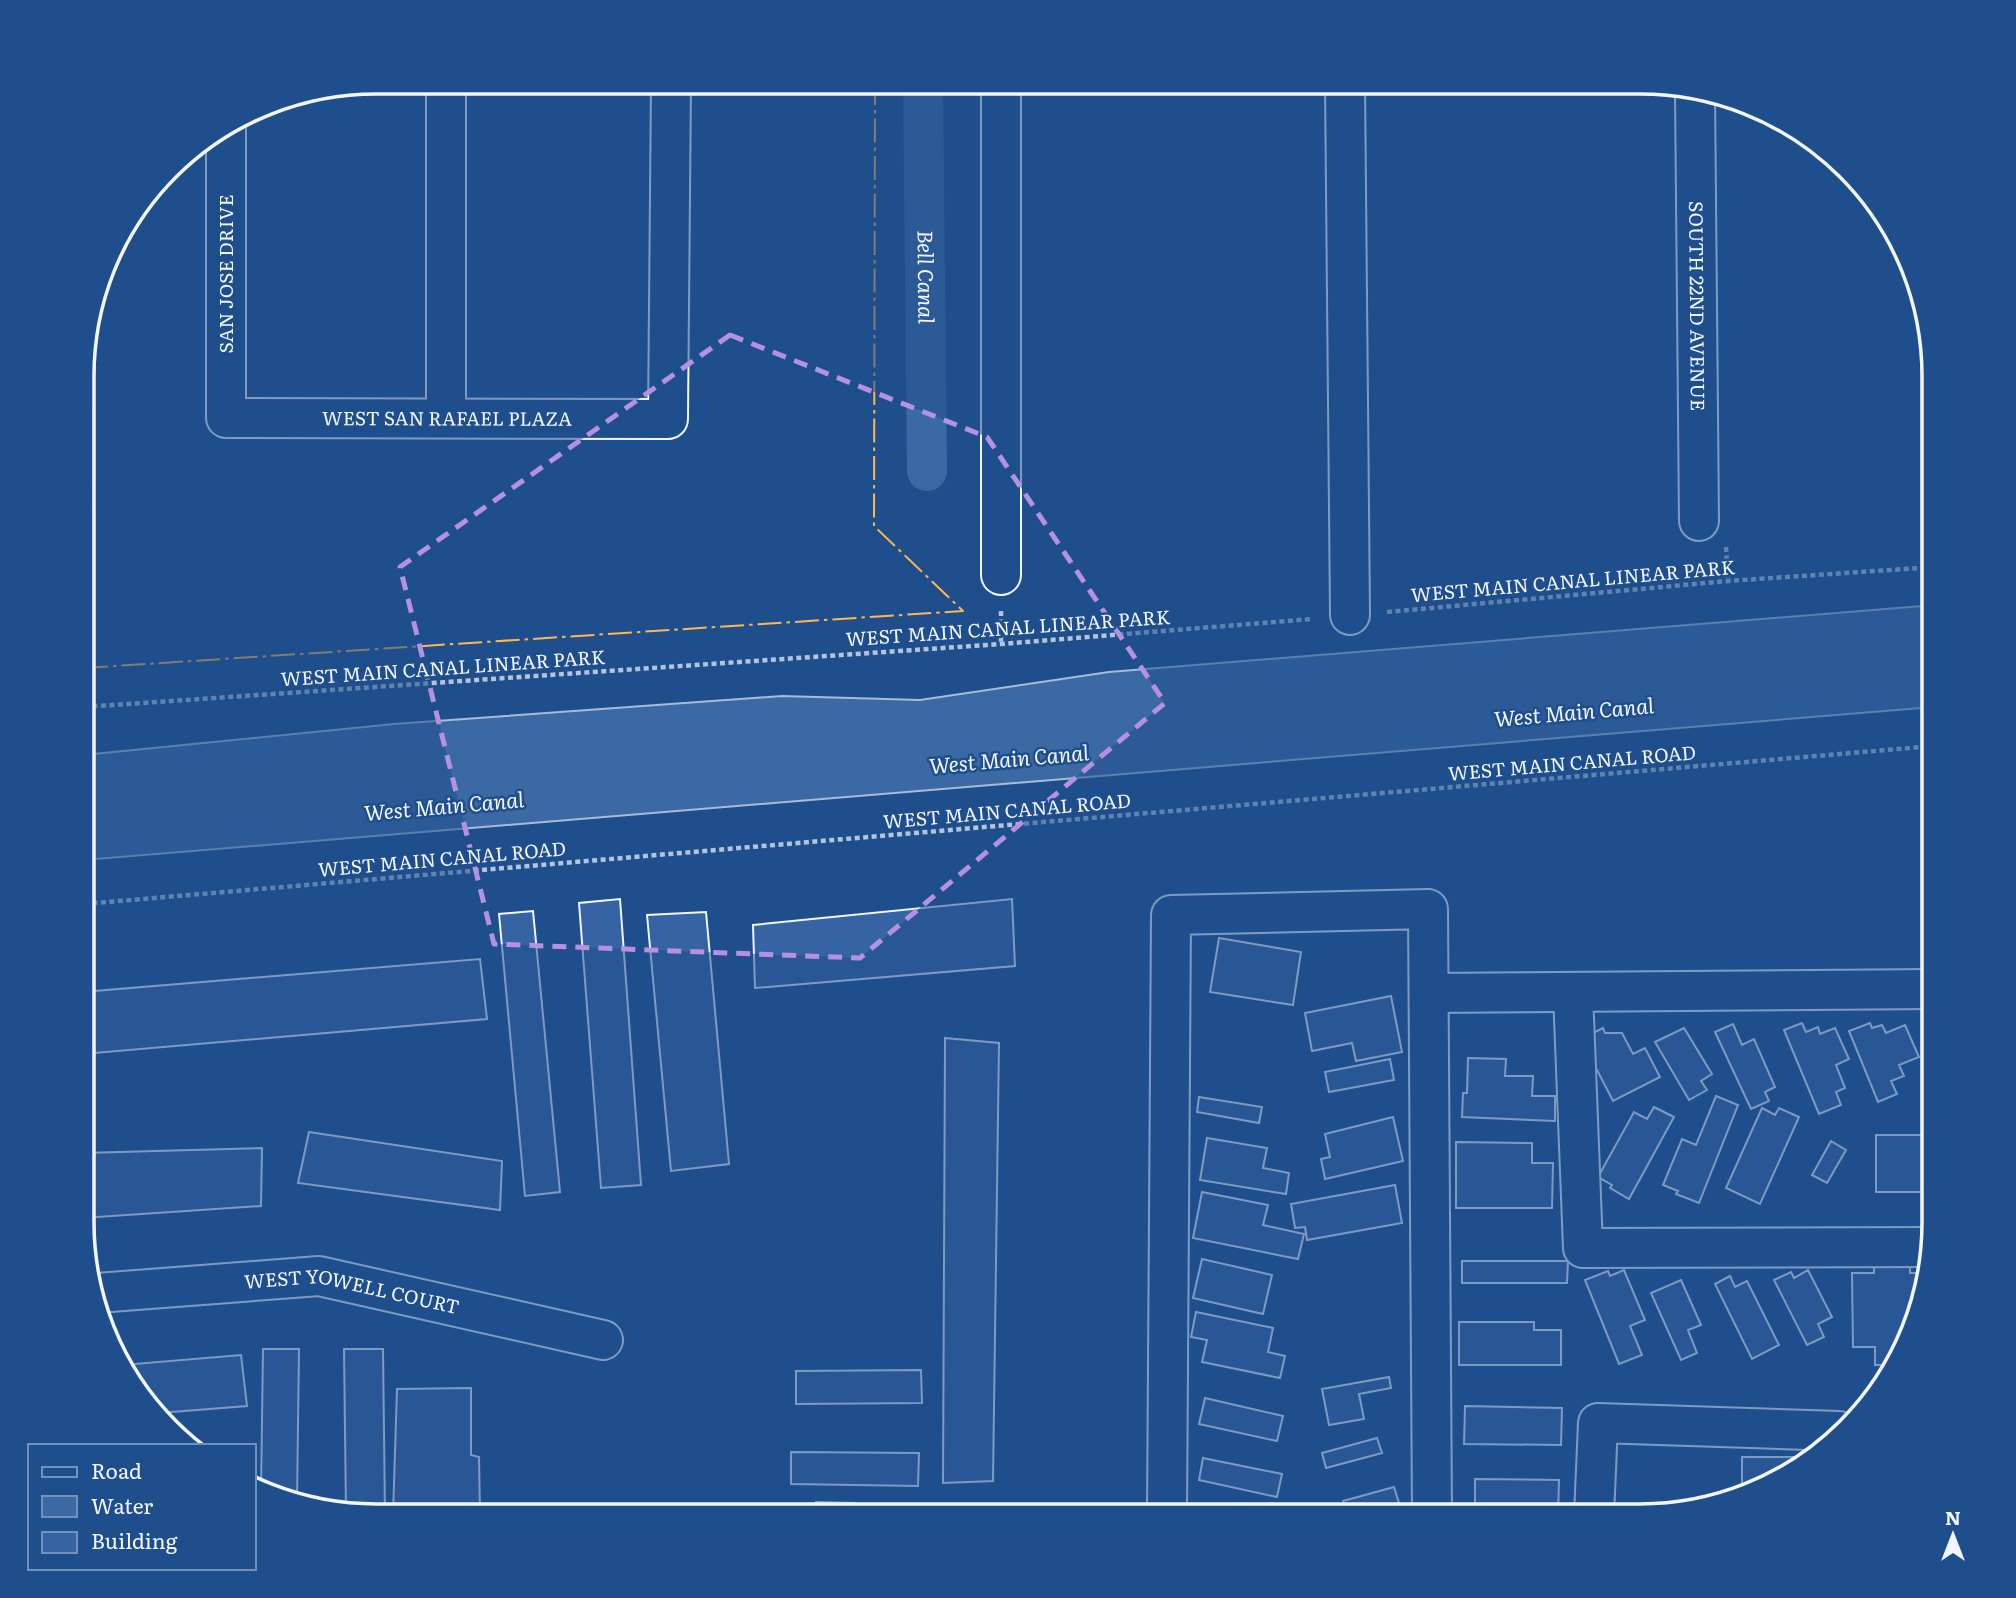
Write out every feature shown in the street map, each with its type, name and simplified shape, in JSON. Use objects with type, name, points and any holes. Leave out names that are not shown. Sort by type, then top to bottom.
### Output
[{"type":"street","points":[[446,94],[446,417]]},
{"type":"street","name":"WEST SAN RAFAEL PLAZA","points":[[226,418],[668,419],[671,94]]},
{"type":"street","points":[[1001,94],[1001,575]]},
{"type":"street","points":[[1345,94],[1350,615]]},
{"type":"street","name":"SOUTH 22ND AVENUE","points":[[1695,100],[1712,528]]},
{"type":"street","name":"SAN JOSE DRIVE","points":[[226,138],[226,418]]},
{"type":"street","points":[[1167,1504],[1171,915],[1428,909],[1432,1504]]},
{"type":"street","points":[[1429,993],[1922,989]]},
{"type":"street","points":[[1573,992],[1583,1248],[1920,1247]]},
{"type":"street","name":"WEST YOWELL COURT","points":[[103,1293],[320,1276],[603,1340]]},
{"type":"street","points":[[1595,1504],[1598,1423],[1829,1431]]},
{"type":"path","points":[[1712,528],[1728,581]]},
{"type":"path","name":"WEST MAIN CANAL LINEAR PARK","points":[[94,706],[1001,644],[1728,581],[1922,568]]},
{"type":"path","name":"WEST MAIN CANAL ROAD","points":[[94,903],[1922,747]]},
{"type":"highlighted area","points":[[730,335],[987,437],[1165,703],[860,958],[494,944],[400,567]]},
{"type":"water","name":"West Main Canal","points":[[1922,606],[1922,708],[94,859],[94,754],[394,724],[782,696],[920,700],[1109,672]]},
{"type":"building","points":[[620,899],[641,1185],[601,1188],[579,903]]},
{"type":"building","points":[[1012,899],[1015,966],[755,988],[753,925]]},
{"type":"building","points":[[533,911],[560,1192],[525,1196],[499,914]]},
{"type":"building","points":[[706,912],[729,1164],[671,1171],[647,915]]},
{"type":"building","points":[[1219,938],[1301,952],[1293,1005],[1210,992]]},
{"type":"building","points":[[480,959],[487,1019],[94,1053],[94,991]]},
{"type":"building","points":[[1391,996],[1402,1052],[1356,1061],[1352,1043],[1312,1051],[1305,1013]]},
{"type":"building","points":[[1802,1023],[1806,1032],[1818,1027],[1820,1034],[1835,1028],[1849,1059],[1836,1065],[1845,1088],[1836,1092],[1841,1105],[1819,1114],[1784,1030]]},
{"type":"building","points":[[1870,1023],[1872,1028],[1882,1025],[1886,1033],[1905,1025],[1919,1057],[1899,1065],[1904,1076],[1891,1081],[1897,1094],[1878,1102],[1849,1031]]},
{"type":"building","points":[[1733,1024],[1742,1045],[1754,1039],[1775,1087],[1765,1092],[1769,1101],[1751,1109],[1715,1032]]},
{"type":"building","points":[[1603,1028],[1605,1033],[1622,1033],[1633,1054],[1645,1048],[1660,1077],[1613,1101],[1581,1039]]},
{"type":"building","points":[[1684,1028],[1712,1074],[1701,1081],[1707,1090],[1689,1100],[1655,1042]]},
{"type":"building","points":[[945,1038],[999,1043],[993,1481],[943,1483]]},
{"type":"building","points":[[1468,1058],[1506,1059],[1505,1076],[1533,1076],[1532,1096],[1555,1096],[1555,1121],[1462,1117],[1463,1093],[1467,1093]]},
{"type":"building","points":[[1390,1059],[1394,1080],[1329,1092],[1325,1072]]},
{"type":"building","points":[[1716,1096],[1738,1105],[1699,1203],[1676,1194],[1678,1191],[1663,1185],[1682,1139],[1696,1145]]},
{"type":"building","points":[[1199,1097],[1262,1107],[1259,1123],[1197,1112]]},
{"type":"building","points":[[1654,1107],[1674,1117],[1629,1199],[1598,1177],[1634,1112],[1647,1119]]},
{"type":"building","points":[[1762,1108],[1775,1115],[1779,1108],[1799,1117],[1760,1204],[1726,1188]]},
{"type":"building","points":[[1393,1117],[1403,1161],[1325,1179],[1321,1159],[1330,1157],[1325,1134]]},
{"type":"building","points":[[309,1132],[502,1161],[500,1210],[298,1183]]},
{"type":"building","points":[[1876,1135],[1922,1135],[1922,1192],[1876,1192]]},
{"type":"building","points":[[1207,1138],[1267,1148],[1263,1168],[1289,1173],[1286,1194],[1200,1180]]},
{"type":"building","points":[[1831,1141],[1846,1150],[1827,1183],[1812,1175]]},
{"type":"building","points":[[1456,1142],[1532,1143],[1532,1163],[1553,1163],[1552,1208],[1456,1208]]},
{"type":"building","points":[[262,1148],[261,1206],[94,1217],[94,1153]]},
{"type":"building","points":[[1395,1185],[1402,1223],[1307,1240],[1305,1227],[1295,1228],[1291,1204]]},
{"type":"building","points":[[1202,1192],[1268,1205],[1263,1225],[1304,1234],[1298,1259],[1193,1238]]},
{"type":"building","points":[[1202,1259],[1272,1275],[1263,1314],[1193,1298]]},
{"type":"building","points":[[1462,1261],[1568,1261],[1567,1283],[1462,1283]]},
{"type":"building","points":[[1874,1267],[1910,1267],[1910,1273],[1917,1273],[1907,1312],[1883,1365],[1875,1365],[1875,1347],[1853,1347],[1852,1273],[1874,1273]]},
{"type":"building","points":[[1624,1270],[1645,1320],[1630,1326],[1642,1355],[1619,1364],[1585,1280],[1608,1271],[1610,1276]]},
{"type":"building","points":[[1808,1270],[1832,1317],[1818,1324],[1824,1337],[1807,1345],[1774,1280],[1791,1272],[1794,1278]]},
{"type":"building","points":[[1730,1276],[1735,1287],[1747,1281],[1779,1345],[1752,1359],[1715,1284]]},
{"type":"building","points":[[1681,1280],[1701,1325],[1688,1330],[1697,1353],[1681,1360],[1651,1293]]},
{"type":"building","points":[[1196,1312],[1273,1328],[1268,1352],[1285,1356],[1280,1378],[1202,1362],[1207,1340],[1191,1337]]},
{"type":"building","points":[[1459,1322],[1534,1322],[1534,1330],[1561,1330],[1561,1365],[1459,1365]]},
{"type":"building","points":[[263,1349],[299,1349],[297,1492],[261,1479]]},
{"type":"building","points":[[344,1349],[383,1349],[385,1504],[346,1502]]},
{"type":"building","points":[[241,1355],[247,1406],[168,1412],[133,1364]]},
{"type":"building","points":[[921,1370],[922,1403],[796,1404],[796,1371]]},
{"type":"building","points":[[1389,1377],[1391,1388],[1359,1394],[1364,1419],[1329,1425],[1322,1389]]},
{"type":"building","points":[[471,1388],[471,1455],[479,1457],[480,1504],[393,1504],[397,1389]]},
{"type":"building","points":[[1205,1398],[1283,1416],[1277,1441],[1199,1424]]},
{"type":"building","points":[[1465,1406],[1562,1408],[1561,1445],[1464,1444]]},
{"type":"building","points":[[1377,1438],[1382,1453],[1326,1468],[1322,1453]]},
{"type":"building","points":[[791,1452],[919,1453],[918,1486],[791,1484]]},
{"type":"building","points":[[1742,1457],[1794,1457],[1781,1466],[1742,1484]]},
{"type":"building","points":[[1203,1458],[1282,1474],[1277,1497],[1199,1480]]},
{"type":"building","points":[[1475,1479],[1559,1480],[1558,1504],[1475,1504]]},
{"type":"building","points":[[1394,1487],[1399,1503],[1344,1504],[1343,1501]]},
{"type":"building","points":[[816,1502],[855,1503],[855,1504]]},
{"type":"waterway","name":"Bell Canal","points":[[923,94],[927,471]]},
{"type":"power","points":[[94,667],[963,611],[874,526],[875,94]]}]
